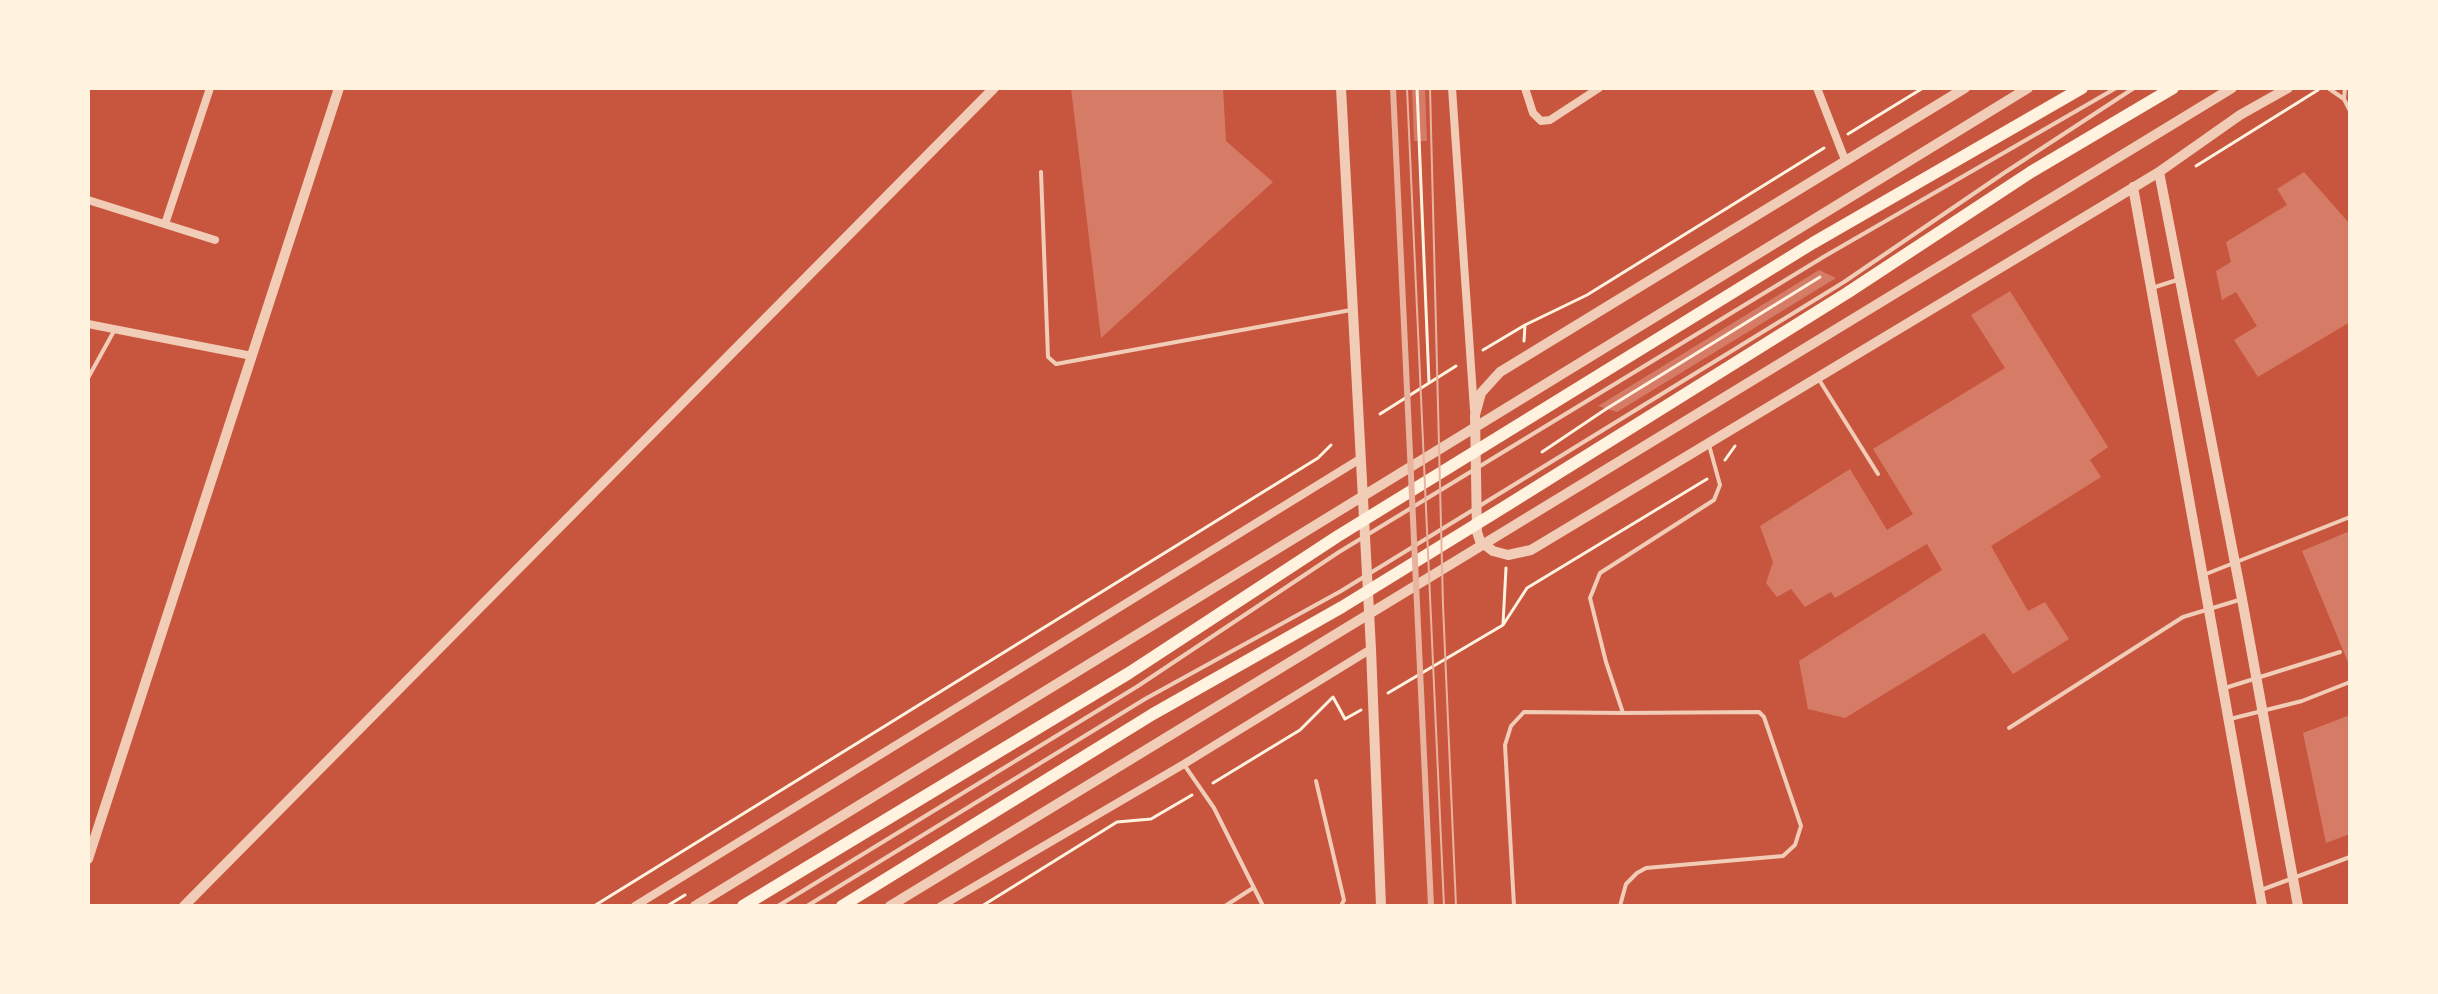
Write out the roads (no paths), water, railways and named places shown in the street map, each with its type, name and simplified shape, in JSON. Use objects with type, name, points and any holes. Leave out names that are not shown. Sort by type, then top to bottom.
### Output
[{"type":"highway","points":[[743,906],[1129,673],[1338,536],[1813,243],[2082,88]]},
{"type":"highway","points":[[842,906],[1153,714],[1342,607],[1847,293],[2031,172],[2173,88]]},
{"type":"street","points":[[165,224],[210,88]]},
{"type":"street","points":[[88,859],[339,88]]},
{"type":"street","points":[[184,906],[994,88]]},
{"type":"street","points":[[1341,88],[1371,649],[1381,906]]},
{"type":"street","points":[[1452,88],[1475,415],[1477,532],[1480,541],[1493,551],[1508,555],[1531,550],[1709,445],[2159,172],[2240,115],[2288,88]]},
{"type":"street","points":[[1525,88],[1533,113],[1541,121],[1550,120],[1599,88]]},
{"type":"street","points":[[1817,88],[1845,160]]},
{"type":"street","points":[[1475,415],[1481,393],[1500,372],[1965,88]]},
{"type":"street","points":[[695,906],[2028,88]]},
{"type":"street","points":[[890,906],[2232,88]]},
{"type":"street","points":[[2159,172],[2298,906]]},
{"type":"street","points":[[2133,187],[2262,906]]},
{"type":"street","points":[[88,200],[215,240]]},
{"type":"street","points":[[88,324],[252,356]]},
{"type":"street","points":[[635,906],[1360,459]]},
{"type":"street","points":[[941,906],[1184,764],[1371,649]]},
{"type":"lane","points":[[778,906],[1138,686],[1339,552],[1825,256],[2116,88]]},
{"type":"lane","points":[[807,906],[1145,699],[1341,591],[1844,282],[2134,88]]},
{"type":"lane","points":[[2328,88],[2344,99],[2350,111]]},
{"type":"lane","points":[[2344,99],[2345,88]]},
{"type":"lane","points":[[1041,172],[1048,357],[1056,364],[1351,310]]},
{"type":"lane","points":[[2152,288],[2180,279]]},
{"type":"lane","points":[[88,378],[115,329]]},
{"type":"lane","points":[[1818,378],[1878,474]]},
{"type":"lane","points":[[1623,713],[1590,598],[1600,573],[1714,500],[1720,485],[1709,445]]},
{"type":"lane","points":[[2204,575],[2350,517]]},
{"type":"lane","points":[[2009,728],[2183,617],[2242,599]]},
{"type":"lane","points":[[2224,689],[2340,652]]},
{"type":"lane","points":[[2229,720],[2302,701],[2350,682]]},
{"type":"lane","points":[[1514,906],[1505,745],[1511,726],[1524,712],[1759,712],[1764,717],[1801,826],[1795,845],[1783,856],[1646,868],[1626,884],[1620,906]]},
{"type":"lane","points":[[1184,764],[1214,808],[1263,906]]},
{"type":"lane","points":[[1316,781],[1344,900],[1341,906]]},
{"type":"lane","points":[[2259,891],[2350,857]]},
{"type":"lane","points":[[1225,906],[1254,887]]},
{"type":"tram line","points":[[1407,88],[1444,906]]},
{"type":"tram line","points":[[1430,88],[1443,605],[1456,906]]},
{"type":"railway","points":[[1393,88],[1431,906]]}]
